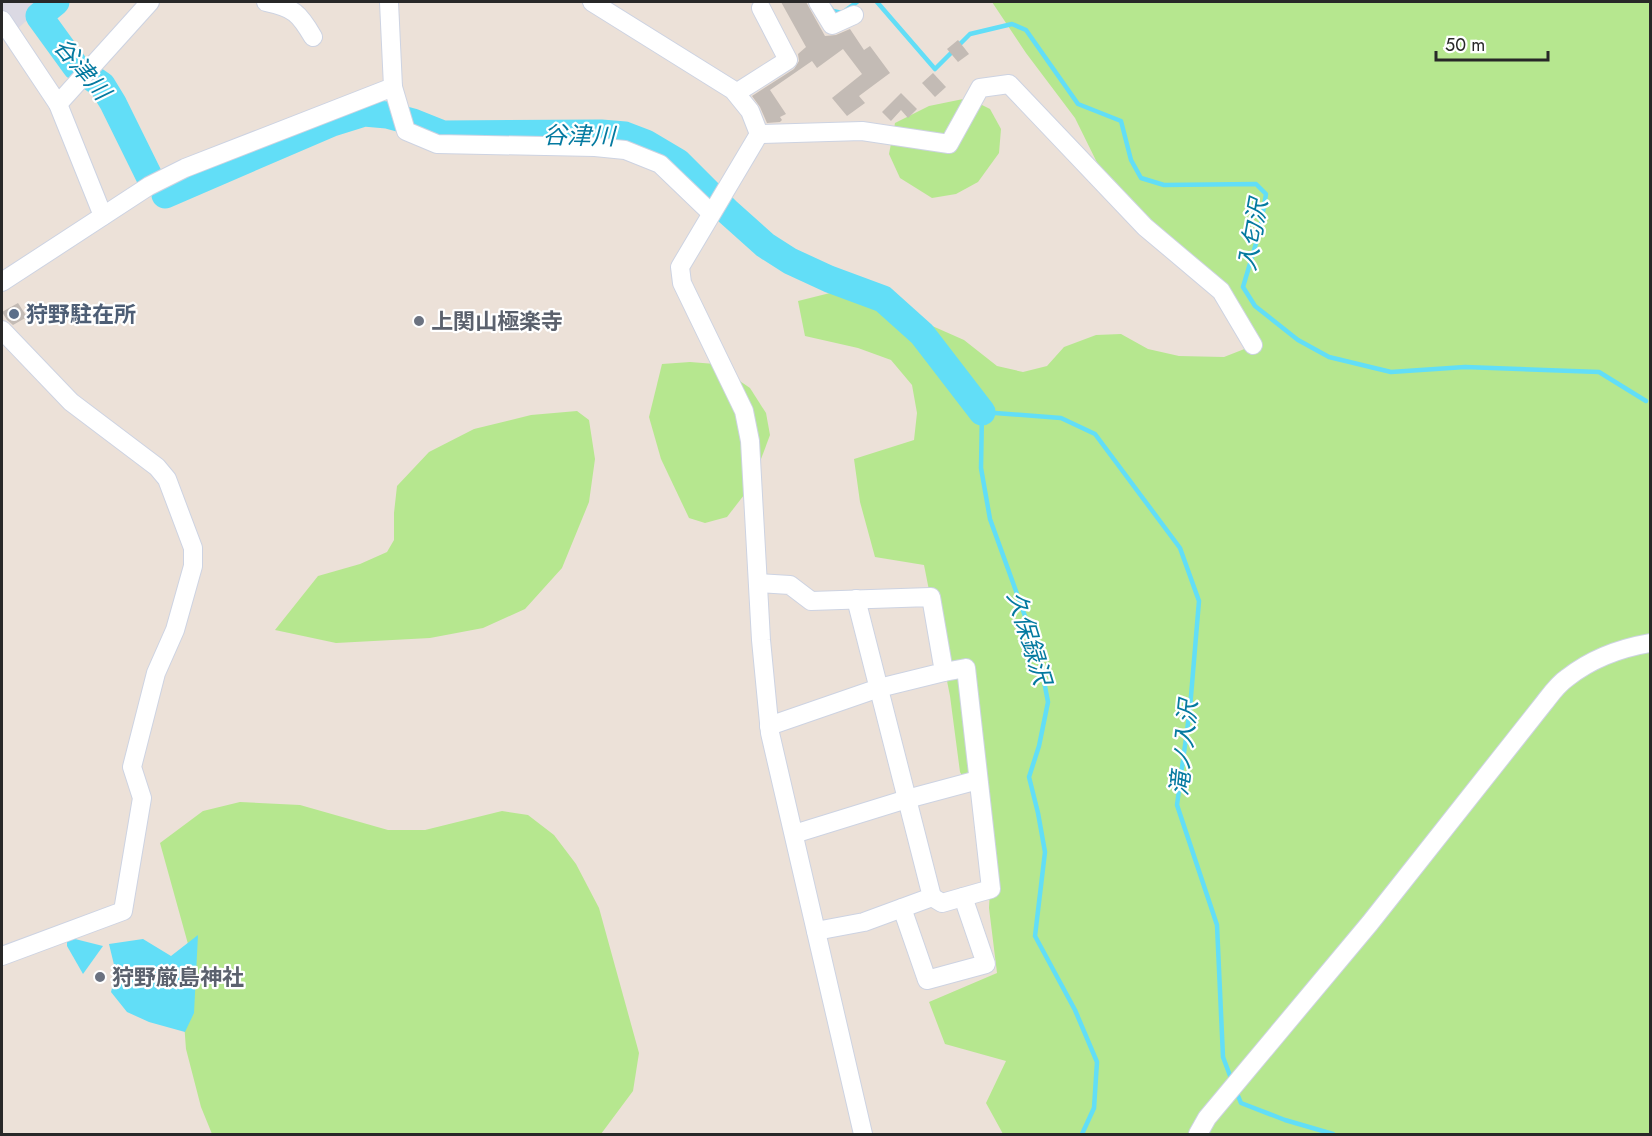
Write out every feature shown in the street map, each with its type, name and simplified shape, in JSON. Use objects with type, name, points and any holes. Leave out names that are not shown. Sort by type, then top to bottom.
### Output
[{"type":"street","points":[[58,104],[150,2]]},
{"type":"street","points":[[266,2],[282,5],[301,17],[313,38]]},
{"type":"street","points":[[389,2],[393,87],[406,131],[436,144],[595,147],[625,150],[660,164],[711,213]]},
{"type":"street","points":[[592,2],[720,80],[736,93],[750,111],[759,134]]},
{"type":"street","points":[[818,2],[832,25],[854,15]]},
{"type":"street","points":[[736,93],[788,60],[761,8]]},
{"type":"street","points":[[2,20],[58,104],[103,216]]},
{"type":"street","points":[[759,134],[862,131],[949,144],[980,88],[1009,84],[1145,227],[1221,291],[1253,345]]},
{"type":"street","points":[[2,282],[149,186],[185,168],[393,87]]},
{"type":"street","points":[[759,134],[680,267],[682,283],[744,411],[750,441],[761,640],[770,726],[863,1134]]},
{"type":"street","points":[[2,330],[71,402],[157,466],[167,479],[193,548],[193,566],[175,630],[156,673],[132,768],[142,798],[123,911],[2,956]]},
{"type":"street","points":[[758,582],[790,585],[811,601],[931,597],[944,672]]},
{"type":"street","points":[[770,726],[879,688],[966,668],[991,889],[942,903],[932,897],[879,688],[856,599]]},
{"type":"street","points":[[1198,1134],[1207,1118],[1370,923],[1565,679],[1592,662],[1628,647],[1650,643]]},
{"type":"street","points":[[794,834],[978,780]]},
{"type":"street","points":[[816,931],[864,922],[932,897]]},
{"type":"street","points":[[902,908],[927,980],[986,964],[963,897]]},
{"type":"shaded area","points":[[2,2],[48,2],[17,29],[2,10]]},
{"type":"green space","points":[[992,2],[1650,2],[1650,1134],[1003,1134],[986,1103],[1006,1061],[945,1044],[929,1002],[997,973],[989,908],[993,832],[960,772],[950,696],[924,565],[875,557],[860,502],[854,459],[914,440],[917,413],[912,385],[891,360],[858,348],[805,336],[798,301],[834,292],[878,302],[964,340],[997,366],[1023,372],[1047,366],[1064,347],[1096,335],[1121,334],[1148,349],[1179,356],[1224,357],[1247,348],[1220,299],[1115,199],[1075,118],[1026,53]]},
{"type":"green space","points":[[968,98],[990,109],[1001,129],[999,153],[978,182],[956,194],[932,198],[900,178],[889,154],[895,123],[929,106]]},
{"type":"green space","points":[[690,362],[715,364],[750,388],[766,413],[770,435],[751,486],[727,517],[705,523],[689,518],[661,459],[649,417],[662,364]]},
{"type":"green space","points":[[577,411],[589,420],[595,459],[589,502],[562,568],[525,609],[483,628],[430,638],[336,643],[275,630],[318,576],[360,564],[387,552],[394,540],[397,486],[429,452],[474,429],[531,415]]},
{"type":"green space","points":[[240,802],[300,805],[388,830],[425,830],[502,811],[528,815],[554,835],[576,864],[599,908],[639,1053],[633,1091],[601,1134],[212,1134],[201,1107],[186,1049],[183,1009],[188,944],[160,843],[203,811]]},
{"type":"water","points":[[198,935],[194,1013],[185,1032],[149,1022],[127,1012],[111,992],[116,973],[109,944],[143,939],[171,956]]},
{"type":"water","points":[[67,937],[103,946],[83,974],[67,946]]},
{"type":"building","points":[[781,2],[806,2],[825,36],[836,35],[850,29],[864,50],[870,46],[890,73],[859,96],[865,103],[847,116],[832,98],[862,74],[843,49],[817,68],[812,61],[770,90],[786,114],[780,117],[782,120],[780,122],[767,123],[752,96],[794,69],[799,61],[798,54],[806,47]]},
{"type":"building","points":[[958,40],[969,54],[958,62],[947,49]]},
{"type":"building","points":[[933,73],[946,87],[935,97],[922,83]]},
{"type":"building","points":[[901,93],[917,109],[908,118],[901,110],[891,121],[882,112]]},
{"type":"building","name":"狩野駐在所","points":[[18,303],[27,317],[13,325],[2,312]]},
{"type":"waterway","name":"谷津川","points":[[56,2],[39,16],[76,67],[102,85],[149,176]]},
{"type":"waterway","name":"入匂沢","points":[[830,7],[833,11],[842,13],[857,2]]},
{"type":"waterway","name":"入匂沢","points":[[877,2],[935,69],[970,34],[1012,24],[1026,30],[1078,104],[1121,121],[1131,160],[1141,178],[1164,185],[1256,184],[1266,194],[1260,230],[1243,287],[1255,306],[1298,340],[1329,357],[1391,372],[1465,367],[1599,372],[1646,401]]},
{"type":"waterway","name":"谷津川","points":[[165,195],[332,123],[364,113],[387,115],[443,134],[601,133],[625,135],[646,143],[678,162],[765,245],[790,261],[829,279],[883,299],[922,334],[982,412]]},
{"type":"waterway","name":"滝ノ入沢","points":[[1082,1134],[1094,1108],[1097,1062],[1075,1010],[1035,936],[1045,852],[1029,777],[1039,746],[1048,702],[1039,655],[990,519],[981,468],[982,412],[1061,418],[1095,434],[1180,548],[1199,601],[1190,708],[1177,805],[1217,925],[1223,1057],[1232,1081]]},
{"type":"waterway","name":"滝ノ入沢","points":[[1236,1091],[1241,1103],[1285,1120],[1333,1134]]},
{"type":"place","name":"狩野駐在所","points":[[14,314]]},
{"type":"place","name":"上関山極楽寺","points":[[419,321]]},
{"type":"place","name":"狩野厳島神社","points":[[100,977]]},
{"type":"water label","name":"久保録沢","points":[[1029,638]]}]
